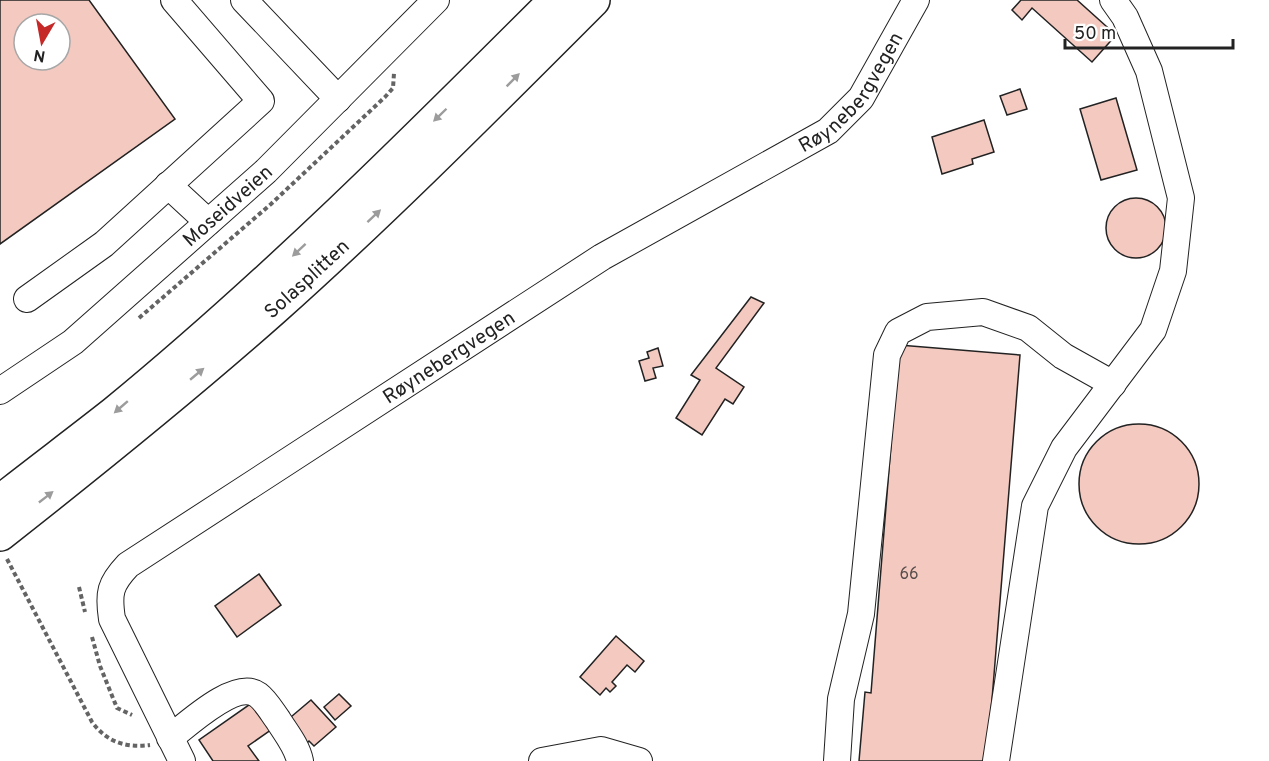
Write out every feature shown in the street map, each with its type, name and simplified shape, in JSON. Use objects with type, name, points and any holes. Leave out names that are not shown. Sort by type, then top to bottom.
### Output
[{"type":"highway","name":"Solasplitten","points":[[0,502],[115,412],[255,291],[360,194],[556,0]]},
{"type":"highway","name":"Solasplitten","points":[[3,545],[130,431],[273,309],[389,202],[593,0]]},
{"type":"street","points":[[27,299],[104,244],[261,101],[174,0]]},
{"type":"street","points":[[244,0],[339,99]]},
{"type":"street","name":"Moseidveien","points":[[0,391],[72,342],[266,171],[436,0]]},
{"type":"street","name":"Røynebergvegen","points":[[182,761],[112,619],[111,589],[115,578],[128,565],[602,257],[828,131],[861,98],[916,0]]},
{"type":"street","points":[[996,761],[1035,506],[1064,448],[1153,330],[1173,271],[1181,198],[1149,71],[1125,17],[1113,0]]},
{"type":"street","points":[[168,185],[208,222]]},
{"type":"street","points":[[837,761],[841,699],[861,614],[887,355],[898,332],[927,317],[983,312],[1028,328],[1063,356],[1113,384]]},
{"type":"street","points":[[170,738],[231,694],[245,690],[257,694],[270,708],[298,751],[300,761]]},
{"type":"street","points":[[524,761],[543,753],[601,750],[639,761]]},
{"type":"path","points":[[213,255],[385,97],[393,88],[396,80],[388,64]]},
{"type":"path","points":[[3,545],[44,631],[92,722],[105,737],[127,746],[153,745],[170,738]]},
{"type":"building","points":[[0,0],[89,0],[175,119],[0,244]]},
{"type":"building","points":[[1021,0],[1077,0],[1116,35],[1092,62],[1032,8],[1022,20],[1012,10]]},
{"type":"building","points":[[1020,89],[1027,109],[1007,115],[1000,96]]},
{"type":"building","points":[[1116,98],[1137,170],[1101,180],[1080,109]]},
{"type":"building","points":[[984,120],[994,152],[972,159],[973,164],[942,174],[932,137]]},
{"type":"building","points":[[1136,198],[1153,203],[1161,211],[1166,228],[1161,245],[1153,253],[1136,258],[1119,253],[1111,245],[1106,228],[1111,211],[1119,203]]},
{"type":"building","points":[[751,297],[764,303],[716,368],[744,387],[733,404],[725,399],[702,435],[676,418],[700,380],[691,375]]},
{"type":"building","points":[[899,345],[1020,355],[987,761],[859,761],[865,692],[871,693]]},
{"type":"building","points":[[658,348],[663,366],[653,368],[656,378],[645,381],[639,361],[649,358],[647,352]]},
{"type":"building","points":[[1139,424],[1162,429],[1181,442],[1194,461],[1199,484],[1194,507],[1181,526],[1162,539],[1139,544],[1116,539],[1097,526],[1084,507],[1079,484],[1084,461],[1097,442],[1116,429]]},
{"type":"building","points":[[259,574],[281,605],[237,637],[215,606]]},
{"type":"building","points":[[616,636],[644,661],[635,672],[627,665],[612,682],[616,686],[610,692],[606,688],[600,695],[580,677]]},
{"type":"building","points":[[339,694],[351,706],[335,720],[324,707]]},
{"type":"building","points":[[256,700],[275,727],[248,746],[259,761],[213,761],[199,740]]},
{"type":"building","points":[[311,700],[336,727],[314,746],[309,741],[305,745],[285,722]]}]
